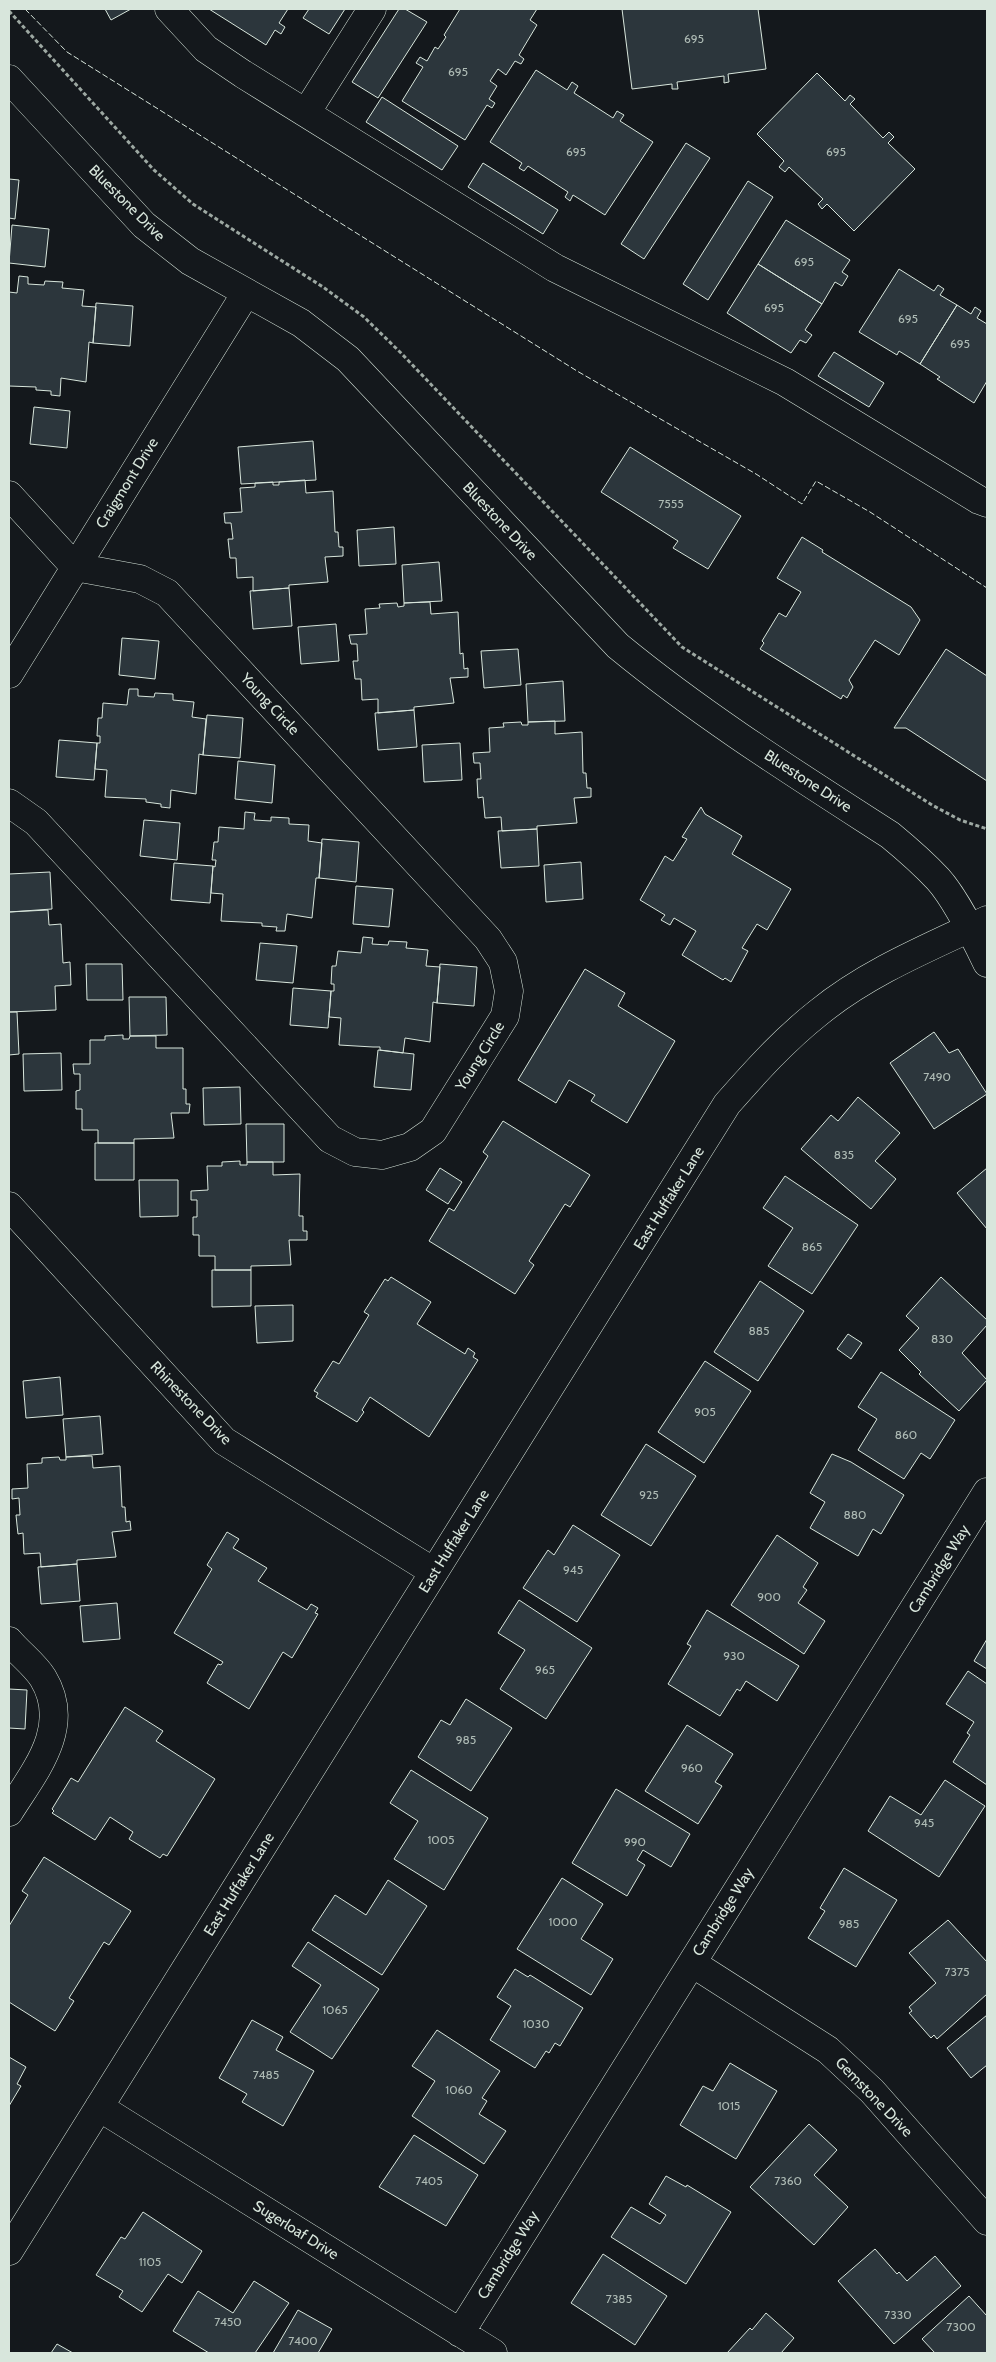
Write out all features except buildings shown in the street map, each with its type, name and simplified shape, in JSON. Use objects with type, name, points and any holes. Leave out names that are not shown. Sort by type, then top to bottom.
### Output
[{"type":"street","points":[[169,9],[206,48],[306,113],[555,268],[785,382],[979,500],[987,503]]},
{"type":"street","points":[[306,113],[372,9]]},
{"type":"street","name":"Bluestone Drive","points":[[9,79],[144,225],[190,261],[301,324],[348,359],[618,646],[665,685],[890,835],[915,855],[979,924],[987,962]]},
{"type":"street","name":"Craigmont Drive","points":[[9,674],[246,293]]},
{"type":"street","points":[[9,495],[75,567]]},
{"type":"street","name":"Young Circle","points":[[9,803],[36,822],[330,1140],[355,1152],[382,1155],[392,1153],[410,1148],[433,1131],[505,1016],[509,991],[503,962],[488,939],[168,593],[140,579],[75,567]]},
{"type":"street","name":"East Huffaker Lane","points":[[9,2251],[727,1104],[770,1054],[819,1012],[872,976],[979,924]]},
{"type":"street","name":"Rhinestone Drive","points":[[9,1206],[224,1441],[434,1572]]},
{"type":"street","name":"Cambridge Way","points":[[460,2332],[987,1492]]},
{"type":"street","points":[[9,1641],[43,1678],[53,1704],[54,1731],[44,1756],[9,1812]]},
{"type":"street","name":"Gemstone Drive","points":[[692,1963],[828,2050],[872,2091],[987,2221]]},
{"type":"street","name":"Sugerloaf Drive","points":[[99,2107],[493,2353]]},
{"type":"path","points":[[9,11],[154,170],[193,204],[323,287],[370,323],[401,353],[682,647],[932,805],[960,820],[987,829]]},
{"type":"fence","points":[[25,9],[67,52],[577,371],[756,474],[802,504],[816,481],[870,512],[987,588]]}]
